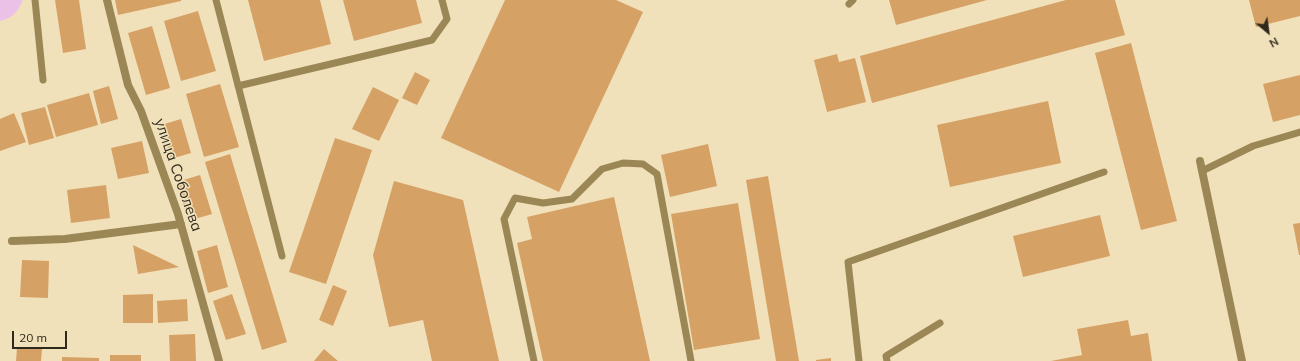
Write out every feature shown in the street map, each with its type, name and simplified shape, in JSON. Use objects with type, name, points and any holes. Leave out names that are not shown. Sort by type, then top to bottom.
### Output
[{"type":"street","name":"улица Соболева","points":[[106,0],[128,85],[141,111],[181,224],[219,361]]},
{"type":"street","points":[[1200,162],[1242,361]]},
{"type":"street","points":[[12,241],[65,239],[181,224]]},
{"type":"lane","points":[[35,0],[43,80]]},
{"type":"lane","points":[[216,0],[282,256]]},
{"type":"lane","points":[[238,86],[432,40],[447,19],[442,0]]},
{"type":"lane","points":[[1202,171],[1252,146],[1300,132]]},
{"type":"lane","points":[[534,361],[504,219],[515,198],[543,203],[572,199],[602,169],[622,163],[643,164],[657,174],[691,361]]},
{"type":"lane","points":[[859,361],[848,262],[1104,172]]},
{"type":"lane","points":[[887,361],[886,356],[940,323]]},
{"type":"shaded area","points":[[0,0],[22,0],[22,2],[14,14],[0,21]]},
{"type":"building","points":[[55,0],[79,0],[86,49],[63,53]]},
{"type":"building","points":[[115,0],[181,0],[181,1],[118,15]]},
{"type":"building","points":[[248,0],[320,0],[331,44],[264,61]]},
{"type":"building","points":[[343,0],[416,0],[422,23],[354,41]]},
{"type":"building","points":[[505,0],[616,0],[643,12],[559,192],[441,138]]},
{"type":"building","points":[[889,0],[987,0],[896,25]]},
{"type":"building","points":[[1066,0],[1115,0],[1125,35],[872,103],[860,56]]},
{"type":"building","points":[[1249,0],[1300,0],[1300,16],[1256,27]]},
{"type":"building","points":[[198,11],[216,71],[181,81],[164,21]]},
{"type":"building","points":[[152,26],[170,88],[146,95],[128,33]]},
{"type":"building","points":[[1131,43],[1177,221],[1141,230],[1095,53]]},
{"type":"building","points":[[837,54],[839,62],[855,58],[866,102],[827,112],[814,60]]},
{"type":"building","points":[[415,72],[430,80],[417,105],[402,98]]},
{"type":"building","points":[[1300,75],[1300,115],[1273,122],[1263,84]]},
{"type":"building","points":[[220,84],[239,147],[204,157],[186,94]]},
{"type":"building","points":[[109,86],[118,119],[101,124],[93,91]]},
{"type":"building","points":[[373,87],[399,100],[379,141],[352,129]]},
{"type":"building","points":[[89,93],[98,125],[56,137],[47,105]]},
{"type":"building","points":[[1048,101],[1061,163],[950,187],[937,125]]},
{"type":"building","points":[[45,107],[54,138],[29,145],[21,113]]},
{"type":"building","points":[[14,113],[26,142],[0,151],[0,119]]},
{"type":"building","points":[[181,119],[191,153],[171,159],[161,125]]},
{"type":"building","points":[[335,138],[372,150],[326,284],[289,272]]},
{"type":"building","points":[[142,141],[149,173],[118,179],[111,148]]},
{"type":"building","points":[[708,144],[717,186],[670,197],[661,155]]},
{"type":"building","points":[[230,154],[287,342],[262,350],[205,162]]},
{"type":"building","points":[[200,175],[212,214],[188,221],[177,182]]},
{"type":"building","points":[[768,176],[799,361],[776,361],[746,180]]},
{"type":"building","points":[[394,181],[463,200],[499,361],[432,361],[423,320],[389,327],[373,255]]},
{"type":"building","points":[[106,185],[110,218],[71,223],[67,190]]},
{"type":"building","points":[[614,197],[650,361],[543,361],[517,243],[532,239],[527,217]]},
{"type":"building","points":[[738,203],[760,339],[694,350],[671,214]]},
{"type":"building","points":[[1100,215],[1110,256],[1023,277],[1013,236]]},
{"type":"building","points":[[1300,223],[1300,255],[1299,255],[1293,224]]},
{"type":"building","points":[[133,245],[179,267],[138,274]]},
{"type":"building","points":[[217,245],[228,287],[208,293],[197,251]]},
{"type":"building","points":[[22,260],[49,261],[48,298],[20,297]]},
{"type":"building","points":[[333,285],[347,291],[333,326],[319,320]]},
{"type":"building","points":[[153,294],[153,323],[123,323],[123,295]]},
{"type":"building","points":[[232,294],[246,334],[226,340],[213,301]]},
{"type":"building","points":[[187,299],[188,321],[158,323],[157,301]]},
{"type":"building","points":[[1128,320],[1131,336],[1148,333],[1152,361],[1051,361],[1082,355],[1077,329]]},
{"type":"building","points":[[195,334],[196,361],[170,361],[169,335]]},
{"type":"building","points":[[17,348],[42,349],[41,361],[16,361]]},
{"type":"building","points":[[324,349],[338,361],[314,361]]},
{"type":"building","points":[[110,355],[141,355],[141,361],[110,361]]},
{"type":"building","points":[[62,357],[99,358],[99,361],[62,361]]},
{"type":"building","points":[[831,358],[831,361],[816,361],[816,360]]}]
